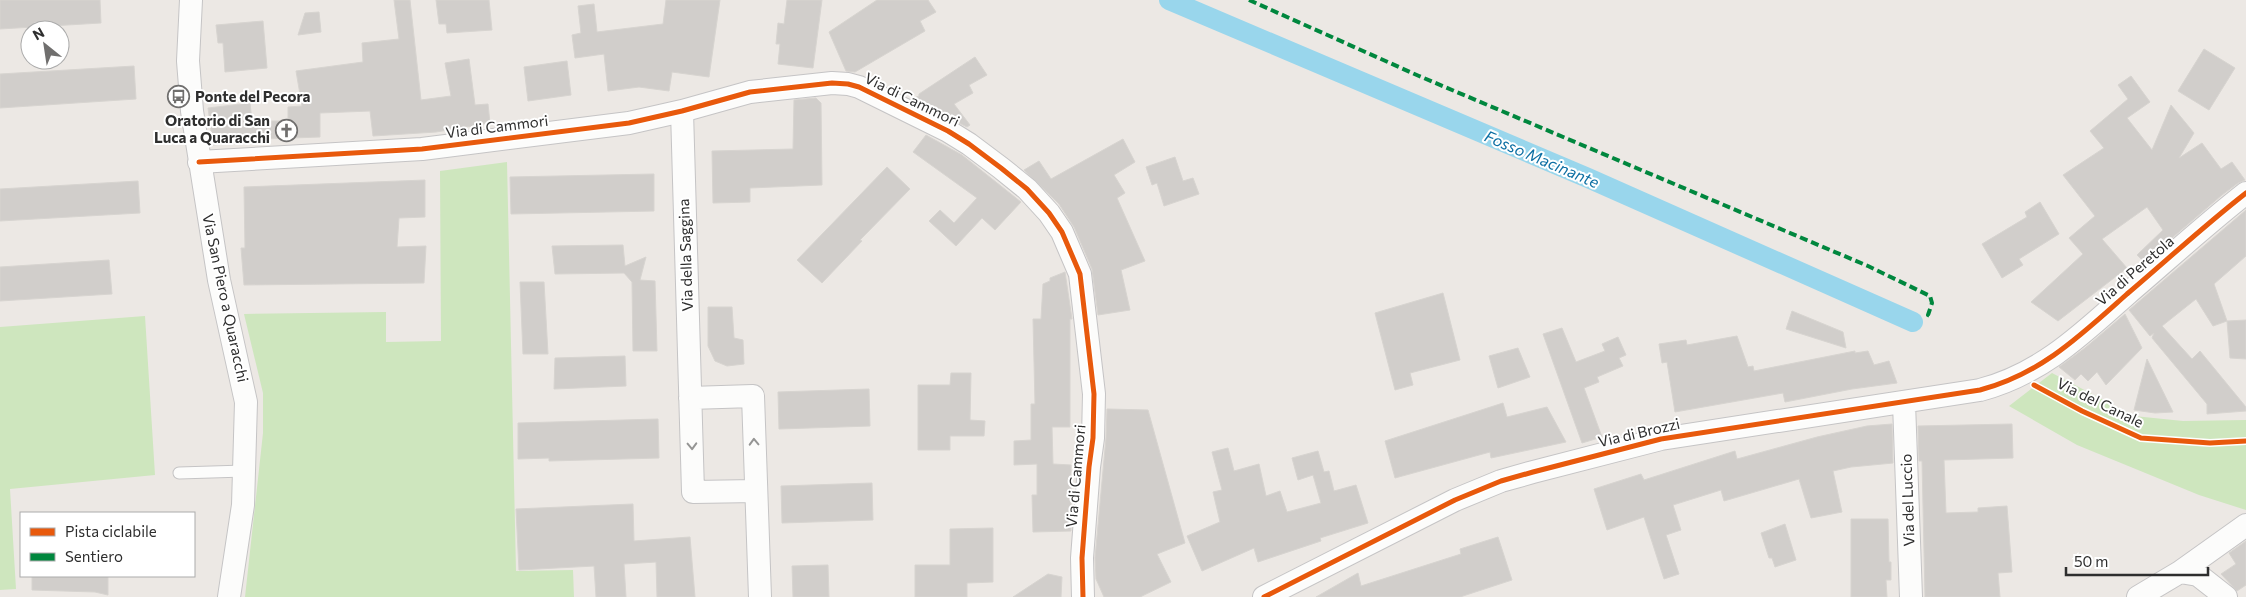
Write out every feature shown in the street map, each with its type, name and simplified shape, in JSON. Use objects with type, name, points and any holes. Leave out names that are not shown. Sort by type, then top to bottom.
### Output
[{"type":"street","name":"Via San Piero a Quaracchi","points":[[191,0],[188,61],[199,162],[218,280],[244,385],[246,415],[243,505],[229,597]]},
{"type":"street","name":"Via di Cammori","points":[[199,162],[422,149],[629,123],[682,111],[750,92],[832,83],[859,87],[958,137],[1027,190],[1049,213],[1062,232],[1080,274],[1091,355],[1094,394],[1093,430],[1082,558],[1083,597]]},
{"type":"street","name":"Via della Saggina","points":[[682,111],[693,492],[756,491]]},
{"type":"street","name":"Via di Peretola","points":[[2040,366],[2089,328],[2246,193]]},
{"type":"street","name":"Via di Brozzi","points":[[1278,594],[1454,500],[1532,472],[1661,439],[1758,423],[1904,403],[1994,387],[2015,380],[2040,366]]},
{"type":"street","points":[[690,398],[753,396],[760,597]]},
{"type":"street","name":"Via del Luccio","points":[[1904,403],[1911,597]]},
{"type":"street","points":[[2138,597],[2180,572],[2246,525]]},
{"type":"street","points":[[2180,572],[2198,575],[2226,597]]},
{"type":"lane","points":[[179,473],[244,471]]},
{"type":"green space","points":[[507,162],[516,571],[573,570],[574,597],[245,597],[263,433],[263,393],[244,314],[386,312],[386,342],[441,341],[440,171]]},
{"type":"green space","points":[[145,316],[155,475],[10,489],[16,589],[0,590],[0,327]]},
{"type":"green space","points":[[2052,373],[2134,416],[2183,421],[2246,420],[2246,510],[2199,495],[2077,445],[2009,406]]},
{"type":"building","points":[[0,0],[100,0],[101,23],[70,25],[70,20],[20,20],[20,28],[0,29]]},
{"type":"building","points":[[394,0],[410,0],[421,100],[451,96],[445,63],[469,59],[475,105],[488,104],[490,123],[436,132],[373,136],[370,111],[320,113],[320,137],[263,139],[213,145],[208,108],[250,103],[252,121],[288,121],[288,107],[302,106],[296,71],[363,62],[362,43],[399,39]]},
{"type":"building","points":[[436,0],[489,0],[492,30],[447,33],[446,24],[439,24]]},
{"type":"building","points":[[666,0],[720,0],[709,77],[672,72],[669,91],[639,87],[608,91],[604,54],[575,58],[572,35],[581,33],[578,6],[594,4],[597,32],[663,24]]},
{"type":"building","points":[[787,0],[822,0],[813,68],[778,64],[780,44],[776,44],[778,23],[784,24]]},
{"type":"building","points":[[877,0],[928,0],[936,12],[920,21],[925,31],[855,72],[846,71],[829,32]]},
{"type":"building","points":[[319,12],[321,32],[298,35],[305,13]]},
{"type":"building","points":[[263,21],[267,68],[225,72],[223,43],[218,43],[216,25]]},
{"type":"building","points":[[2204,49],[2235,68],[2209,110],[2178,91]]},
{"type":"building","points":[[975,57],[987,75],[969,85],[973,93],[954,104],[970,125],[967,127],[912,99],[919,96],[919,94]]},
{"type":"building","points":[[567,61],[571,95],[528,101],[524,67]]},
{"type":"building","points":[[134,66],[136,99],[0,108],[0,74]]},
{"type":"building","points":[[2131,76],[2150,102],[2127,118],[2152,150],[2171,105],[2194,133],[2179,158],[2202,143],[2221,169],[2232,162],[2245,180],[2222,195],[2144,262],[2137,255],[2163,230],[2147,207],[2102,239],[2127,268],[2058,321],[2031,302],[2083,254],[2069,238],[2095,216],[2063,175],[2104,148],[2090,131],[2128,99],[2118,85]]},
{"type":"building","points":[[816,98],[821,103],[822,185],[750,188],[750,202],[713,203],[712,151],[793,149],[794,100]]},
{"type":"building","points":[[926,135],[962,155],[1021,202],[995,230],[982,218],[956,246],[929,221],[940,210],[954,223],[977,198],[913,152]]},
{"type":"building","points":[[1123,139],[1135,162],[1114,175],[1125,193],[1117,198],[1145,261],[1121,270],[1130,310],[1098,315],[1092,269],[1074,227],[1059,204],[1024,170],[1039,161],[1051,179]]},
{"type":"building","points":[[1175,157],[1183,181],[1193,178],[1199,194],[1164,206],[1157,183],[1152,185],[1146,167]]},
{"type":"building","points":[[887,167],[910,189],[860,240],[862,241],[822,283],[797,260]]},
{"type":"building","points":[[654,174],[654,211],[511,214],[510,177]]},
{"type":"building","points":[[425,180],[425,217],[399,218],[397,247],[426,246],[424,283],[244,285],[241,248],[245,248],[244,187]]},
{"type":"building","points":[[138,181],[140,213],[0,221],[0,189]]},
{"type":"building","points":[[2040,202],[2059,234],[2019,259],[2023,265],[2002,278],[1982,244],[2027,217],[2025,212]]},
{"type":"building","points":[[2246,210],[2246,256],[2214,284],[2227,321],[2213,326],[2196,299],[2162,326],[2192,359],[2200,351],[2246,407],[2246,411],[2207,414],[2207,404],[2152,338],[2154,333],[2150,336],[2129,310]]},
{"type":"building","points":[[623,245],[625,266],[646,257],[640,280],[655,281],[657,351],[633,351],[632,282],[624,273],[555,274],[552,246]]},
{"type":"building","points":[[109,260],[112,294],[0,301],[0,267]]},
{"type":"building","points":[[1065,272],[1072,319],[1070,319],[1070,427],[1052,427],[1053,464],[1071,465],[1071,531],[1033,532],[1032,495],[1037,495],[1037,464],[1014,465],[1014,441],[1031,440],[1031,404],[1035,404],[1033,319],[1041,319],[1043,284],[1050,281],[1050,278]]},
{"type":"building","points":[[520,282],[544,282],[548,354],[523,354]]},
{"type":"building","points":[[1443,293],[1460,360],[1410,373],[1413,385],[1395,390],[1375,313]]},
{"type":"building","points":[[708,307],[732,307],[734,338],[743,340],[744,364],[727,366],[715,361],[708,346]]},
{"type":"building","points":[[1792,311],[1843,332],[1846,348],[1786,329]]},
{"type":"building","points":[[2125,314],[2142,348],[2106,385],[2097,372],[2088,381],[2081,374],[2075,380],[2059,367],[2085,348]]},
{"type":"building","points":[[2246,320],[2246,359],[2230,358],[2227,321]]},
{"type":"building","points":[[1562,328],[1576,362],[1605,351],[1602,344],[1618,337],[1626,355],[1619,358],[1623,366],[1597,377],[1599,382],[1584,388],[1602,437],[1582,443],[1543,334]]},
{"type":"building","points":[[1737,336],[1748,367],[1753,366],[1754,371],[1855,351],[1855,353],[1868,351],[1874,365],[1889,361],[1897,383],[1852,389],[1785,402],[1783,393],[1675,412],[1667,362],[1662,363],[1659,344],[1686,340],[1687,345]]},
{"type":"building","points":[[1518,348],[1530,377],[1498,388],[1489,356]]},
{"type":"building","points":[[625,356],[626,386],[554,389],[555,358]]},
{"type":"building","points":[[2147,359],[2173,412],[2155,413],[2134,410]]},
{"type":"building","points":[[951,373],[971,373],[970,420],[985,421],[984,436],[950,436],[950,450],[918,450],[918,385],[950,385]]},
{"type":"building","points":[[869,389],[870,426],[779,429],[778,392]]},
{"type":"building","points":[[1503,403],[1507,417],[1547,407],[1566,442],[1491,458],[1490,452],[1395,478],[1385,441]]},
{"type":"building","points":[[1107,409],[1148,410],[1185,543],[1157,554],[1171,582],[1140,597],[1104,597],[1096,579],[1095,558]]},
{"type":"building","points":[[658,419],[659,458],[549,461],[549,458],[518,459],[518,423]]},
{"type":"building","points":[[1892,424],[1893,463],[1851,467],[1833,471],[1842,512],[1811,518],[1799,479],[1724,501],[1721,490],[1673,505],[1681,530],[1666,535],[1679,574],[1664,579],[1644,517],[1607,530],[1594,489],[1641,474],[1644,480],[1735,451],[1737,459],[1817,437],[1867,426]]},
{"type":"building","points":[[2012,424],[2013,458],[1944,460],[1946,513],[1978,512],[1978,508],[2007,506],[2012,572],[1998,573],[2000,597],[1925,597],[1922,461],[1919,461],[1918,426]]},
{"type":"building","points":[[1228,448],[1234,471],[1259,464],[1266,496],[1280,491],[1287,512],[1321,503],[1313,475],[1298,480],[1292,458],[1318,451],[1324,472],[1329,471],[1334,491],[1356,485],[1368,523],[1320,538],[1321,541],[1258,562],[1254,548],[1202,571],[1187,536],[1220,522],[1213,492],[1222,490],[1212,452]]},
{"type":"building","points":[[872,483],[873,520],[782,523],[781,486]]},
{"type":"building","points":[[633,504],[634,541],[690,537],[695,597],[657,597],[656,562],[624,564],[626,597],[596,597],[594,566],[519,570],[516,509]]},
{"type":"building","points":[[1851,519],[1888,519],[1891,580],[1886,580],[1887,597],[1851,597]]},
{"type":"building","points":[[1785,524],[1796,560],[1775,567],[1772,558],[1769,558],[1761,533]]},
{"type":"building","points":[[993,528],[993,582],[967,583],[967,597],[915,597],[915,565],[950,565],[950,529]]},
{"type":"building","points":[[1498,537],[1512,580],[1460,597],[1316,597],[1358,573],[1361,586],[1461,554],[1460,549]]},
{"type":"building","points":[[2246,541],[2246,585],[2237,591],[2221,574],[2236,564],[2229,553]]},
{"type":"building","points":[[828,565],[829,597],[793,597],[792,566]]},
{"type":"building","points":[[1048,574],[1062,577],[1061,597],[1013,597]]},
{"type":"building","points":[[32,577],[108,577],[108,595],[95,592],[32,590]]},
{"type":"waterway","name":"Fosso Macinante","points":[[1169,0],[1588,178],[1913,322]]},
{"type":"marked path","points":[[1249,0],[1419,76],[1868,266],[1930,296],[1932,303],[1928,315],[1932,317]]},
{"type":"cycle path","points":[[199,162],[422,149],[629,123],[682,111],[750,92],[832,83],[859,87],[948,131],[969,144],[1027,189],[1049,213],[1062,232],[1080,274],[1094,394],[1093,438],[1082,558],[1083,597]]},
{"type":"cycle path","points":[[1264,597],[1455,500],[1501,481],[1661,439],[1980,390],[2002,383],[2041,363],[2076,338],[2246,193]]},
{"type":"cycle path","name":"Via del Canale","points":[[2034,385],[2082,411],[2141,438],[2210,443],[2246,441]]},
{"type":"place","name":"Ponte del Pecora","points":[[179,97]]},
{"type":"place","name":"Oratorio di San Luca a Quaracchi","points":[[286,130]]}]
